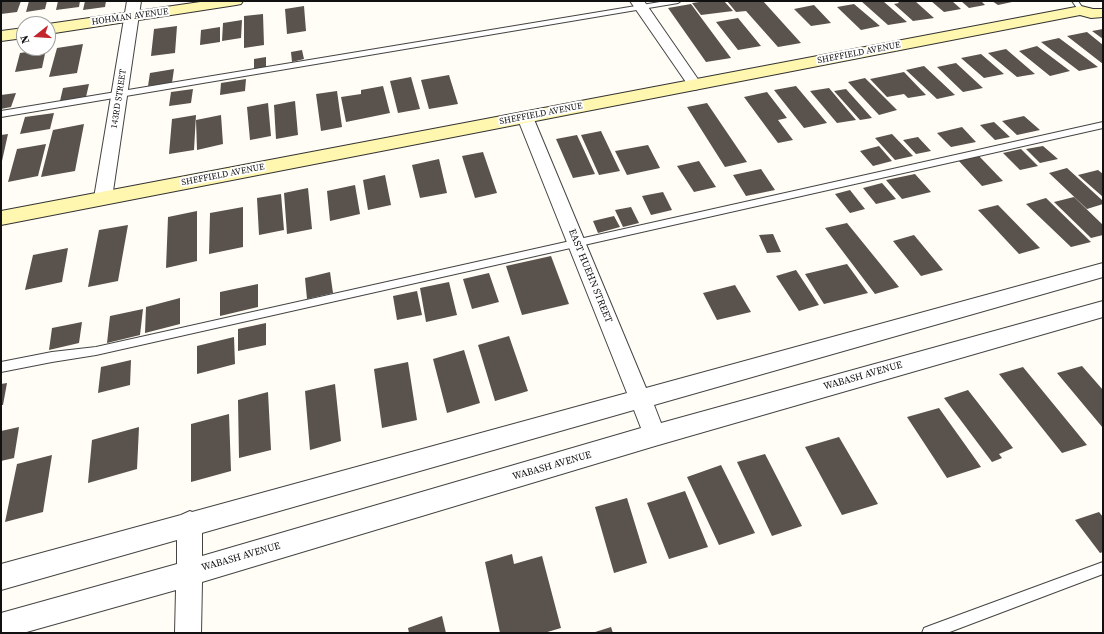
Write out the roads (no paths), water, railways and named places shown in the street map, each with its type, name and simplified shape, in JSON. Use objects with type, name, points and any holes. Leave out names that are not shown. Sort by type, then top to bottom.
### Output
[{"type":"street","name":"143RD STREET","points":[[103,198],[134,1]]},
{"type":"street","name":"HOHMAN AVENUE","points":[[56,28],[236,1]]},
{"type":"street","points":[[639,4],[695,85]]},
{"type":"street","name":"SHEFFIELD AVENUE","points":[[1,218],[695,85],[1081,4],[1091,14],[1103,12]]},
{"type":"street","points":[[1,36],[16,34]]},
{"type":"street","name":"EAST HUEHN STREET","points":[[524,117],[655,435]]},
{"type":"street","points":[[1,577],[190,523],[1103,270]]},
{"type":"street","name":"WABASH AVENUE","points":[[1,626],[189,573],[655,435],[1103,309]]},
{"type":"street","points":[[188,633],[190,523]]},
{"type":"lane","points":[[1,114],[639,4],[678,1]]},
{"type":"lane","points":[[1,367],[52,357],[96,351],[576,242],[1103,125]]},
{"type":"lane","points":[[929,633],[1103,568]]}]
